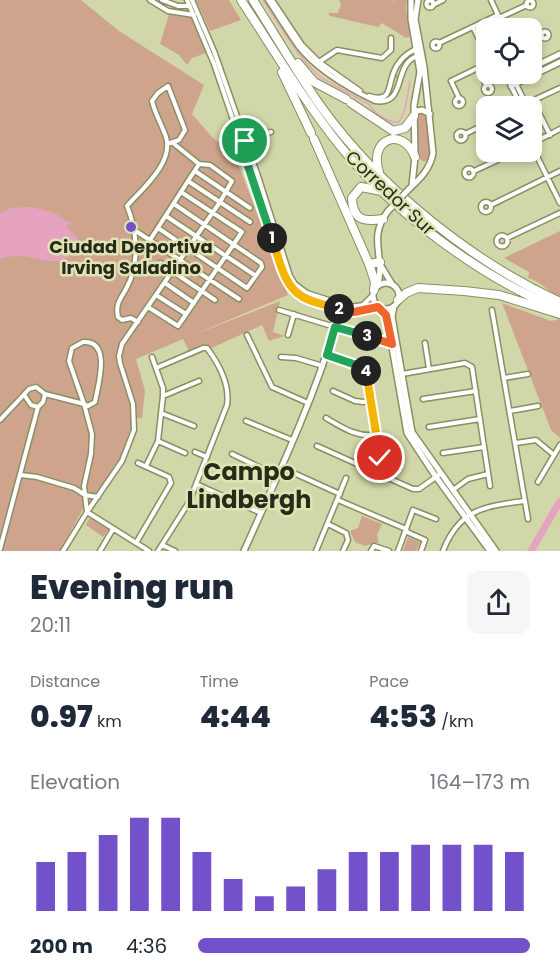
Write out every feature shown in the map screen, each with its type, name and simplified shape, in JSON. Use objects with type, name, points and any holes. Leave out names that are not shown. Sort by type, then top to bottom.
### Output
[{"type":"highway","name":"Corredor Sur","points":[[241,0],[315,114],[343,150],[384,192],[452,249],[509,285],[560,312]]},
{"type":"highway","name":"Corredor Sur","points":[[253,0],[322,108],[351,144],[380,173],[456,241],[513,279],[560,302]]},
{"type":"highway","points":[[259,28],[312,136],[369,264],[375,282],[375,291]]},
{"type":"highway","points":[[272,30],[314,82],[349,101],[393,131],[405,128],[414,116]]},
{"type":"highway","points":[[380,173],[376,155],[381,146],[388,141],[397,139],[406,142],[420,161]]},
{"type":"highway","points":[[383,219],[365,221],[362,219],[355,212],[352,198],[361,187],[384,192]]},
{"type":"highway","points":[[369,264],[380,263]]},
{"type":"highway","points":[[396,303],[406,293],[418,288],[499,295],[560,312]]},
{"type":"main road","points":[[411,0],[411,19],[420,72],[414,116],[420,161],[411,188]]},
{"type":"main road","points":[[418,0],[415,20],[430,114],[432,158],[425,174],[388,212],[377,232],[380,263],[373,301],[387,318],[412,432],[438,476]]},
{"type":"main road","points":[[542,63],[560,54]]},
{"type":"main road","points":[[514,85],[560,62]]},
{"type":"main road","points":[[414,116],[420,110],[426,110],[430,114]]},
{"type":"main road","points":[[420,161],[429,162],[432,158]]},
{"type":"main road","points":[[380,263],[397,291],[392,314],[396,369],[407,434],[493,551]]},
{"type":"main road","points":[[375,291],[387,283],[393,286]]},
{"type":"main road","points":[[379,308],[387,309],[396,303]]},
{"type":"main road","points":[[244,551],[278,476],[284,468],[292,440],[327,355],[335,327],[392,344]]},
{"type":"main road","points":[[392,344],[394,333]]},
{"type":"main road","points":[[396,369],[401,374]]},
{"type":"main road","points":[[398,380],[401,374]]},
{"type":"street","points":[[150,0],[168,11],[197,16]]},
{"type":"street","points":[[162,0],[178,6],[193,6]]},
{"type":"street","points":[[187,0],[193,6]]},
{"type":"street","points":[[192,0],[243,142],[260,180],[290,276],[307,294],[353,307],[366,303],[375,291]]},
{"type":"street","points":[[270,0],[318,64],[342,83],[369,98],[381,102],[387,101],[395,94],[405,65],[417,53]]},
{"type":"street","points":[[433,5],[443,0]]},
{"type":"street","points":[[491,0],[499,17]]},
{"type":"street","points":[[439,43],[527,5]]},
{"type":"street","points":[[473,27],[476,33]]},
{"type":"street","points":[[318,64],[336,50],[382,58],[392,50],[391,38]]},
{"type":"street","points":[[390,90],[394,70],[404,55],[417,53]]},
{"type":"street","points":[[318,64],[370,97],[382,98],[390,90],[399,64]]},
{"type":"street","points":[[459,98],[451,81],[476,69]]},
{"type":"street","points":[[514,85],[519,96]]},
{"type":"street","points":[[138,322],[131,318],[122,320],[118,317],[116,310],[118,300],[128,287],[133,272],[136,231],[127,206],[151,180],[162,162],[167,144],[152,101],[168,86],[185,130],[181,138],[167,144]]},
{"type":"street","points":[[542,97],[560,88]]},
{"type":"street","points":[[542,119],[550,135]]},
{"type":"street","points":[[465,134],[476,129]]},
{"type":"street","points":[[542,139],[560,129]]},
{"type":"street","points":[[243,142],[271,132]]},
{"type":"street","points":[[63,551],[122,461],[134,430],[133,405],[119,356],[123,344],[232,184],[231,179],[210,165],[199,164],[173,142]]},
{"type":"street","points":[[243,142],[285,277],[293,289],[305,298],[347,312],[379,308]]},
{"type":"street","points":[[474,171],[493,162]]},
{"type":"street","points":[[540,162],[560,203]]},
{"type":"street","points":[[150,240],[199,164]]},
{"type":"street","points":[[195,171],[250,208]]},
{"type":"street","points":[[490,205],[560,171]]},
{"type":"street","points":[[254,182],[260,180]]},
{"type":"street","points":[[188,181],[250,222]]},
{"type":"street","points":[[148,307],[177,326],[242,232],[182,192]]},
{"type":"street","points":[[158,228],[247,288],[262,267],[261,263],[174,204]]},
{"type":"street","points":[[507,238],[560,213]]},
{"type":"street","points":[[166,216],[256,276]]},
{"type":"street","points":[[136,231],[239,299]]},
{"type":"street","points":[[160,263],[215,300]]},
{"type":"street","points":[[164,283],[194,303]]},
{"type":"street","points":[[156,295],[186,314]]},
{"type":"street","points":[[279,310],[335,327]]},
{"type":"street","points":[[492,310],[528,519]]},
{"type":"street","points":[[288,335],[294,314]]},
{"type":"street","points":[[247,335],[272,387],[308,404]]},
{"type":"street","points":[[0,420],[17,401],[25,396],[29,389],[36,387],[45,394],[84,404],[88,406],[95,402],[101,360],[95,344],[90,342],[77,344],[69,354],[69,361],[84,404],[92,434],[91,454],[84,486],[87,512]]},
{"type":"street","points":[[425,343],[429,369]]},
{"type":"street","points":[[156,368],[207,348],[228,393],[227,405],[189,502],[158,551]]},
{"type":"street","points":[[327,355],[366,370],[381,454],[375,471]]},
{"type":"street","points":[[146,466],[158,441],[163,396],[163,388],[152,357]]},
{"type":"street","points":[[281,357],[296,358],[323,366]]},
{"type":"street","points":[[401,374],[469,364],[473,372],[490,486]]},
{"type":"street","points":[[504,378],[528,374]]},
{"type":"street","points":[[163,396],[199,381]]},
{"type":"street","points":[[333,391],[355,401],[372,403]]},
{"type":"street","points":[[423,399],[476,391]]},
{"type":"street","points":[[0,549],[38,407],[43,402],[45,394]]},
{"type":"street","points":[[25,396],[31,405],[38,407]]},
{"type":"street","points":[[510,411],[538,406]]},
{"type":"street","points":[[161,412],[194,426]]},
{"type":"street","points":[[326,418],[359,435],[377,435]]},
{"type":"street","points":[[429,427],[480,419]]},
{"type":"street","points":[[246,421],[292,440]]},
{"type":"street","points":[[516,443],[536,440],[554,455]]},
{"type":"street","points":[[158,441],[185,453]]},
{"type":"street","points":[[538,482],[560,445]]},
{"type":"street","points":[[317,446],[413,489],[419,489],[438,476]]},
{"type":"street","points":[[443,453],[484,447]]},
{"type":"street","points":[[195,452],[207,457]]},
{"type":"street","points":[[232,454],[278,476]]},
{"type":"street","points":[[136,543],[167,492],[171,480],[138,463]]},
{"type":"street","points":[[284,468],[340,494]]},
{"type":"street","points":[[450,492],[472,477],[488,474]]},
{"type":"street","points":[[21,475],[37,477],[74,488],[85,495],[98,497]]},
{"type":"street","points":[[316,551],[346,478]]},
{"type":"street","points":[[196,484],[261,513]]},
{"type":"street","points":[[338,500],[406,529],[407,532],[425,540],[421,551]]},
{"type":"street","points":[[443,551],[454,528],[468,517],[487,506],[525,501]]},
{"type":"street","points":[[398,551],[413,510],[436,519]]},
{"type":"street","points":[[87,512],[149,551]]},
{"type":"street","points":[[328,524],[346,533],[348,540],[343,551]]},
{"type":"street","points":[[100,551],[113,529]]},
{"type":"street","points":[[162,545],[175,551]]},
{"type":"street","points":[[371,551],[374,546],[389,551]]},
{"type":"shaded area","name":"Ciudad Deportiva Irving Saladino","points":[[0,0],[81,0],[119,31],[204,85],[192,114],[212,137],[236,158],[288,295],[193,335],[280,301],[273,332],[284,336],[269,341],[262,325],[192,357],[183,339],[136,359],[145,391],[142,418],[137,418],[137,422],[132,423],[121,459],[99,492],[83,509],[60,551],[0,551]]},
{"type":"shaded area","points":[[196,0],[229,0],[241,20],[210,31]]},
{"type":"shaded area","points":[[339,0],[407,0],[406,10],[411,36],[406,38],[382,23],[378,27],[330,16],[328,13],[338,13],[341,4]]},
{"type":"shaded area","points":[[169,14],[193,18],[206,53],[192,58],[187,65],[179,55],[160,44]]},
{"type":"shaded area","points":[[423,112],[427,115],[430,157],[426,161],[422,161],[418,156],[416,117]]},
{"type":"shaded area","points":[[30,207],[54,213],[65,221],[71,222],[66,226],[76,237],[79,246],[73,253],[66,258],[54,261],[21,256],[0,259],[0,214],[10,208]]},
{"type":"shaded area","points":[[560,231],[560,297],[528,278],[529,272],[504,258]]},
{"type":"shaded area","points":[[502,303],[551,321],[560,319],[560,438],[551,430]]},
{"type":"shaded area","points":[[362,516],[382,524],[377,535],[379,542],[365,546],[355,542],[350,531],[358,528]]},
{"type":"shaded area","points":[[90,517],[109,529],[103,537],[86,525]]},
{"type":"shaded area","points":[[408,537],[420,542],[416,551],[403,551]]},
{"type":"waterway","points":[[263,0],[298,53],[320,77],[370,105],[382,117],[399,122],[405,109],[410,82]]},
{"type":"waterway","points":[[531,551],[560,501]]},
{"type":"place","name":"Ciudad Deportiva Irving Saladino","points":[[131,227]]},
{"type":"district","name":"Campo Lindbergh","points":[[249,486]]},
{"type":"route","points":[[245,141],[240,142],[285,277],[293,289],[305,298],[347,312],[378,307],[386,315],[392,344],[335,327],[327,355],[366,370],[380,458]]}]
